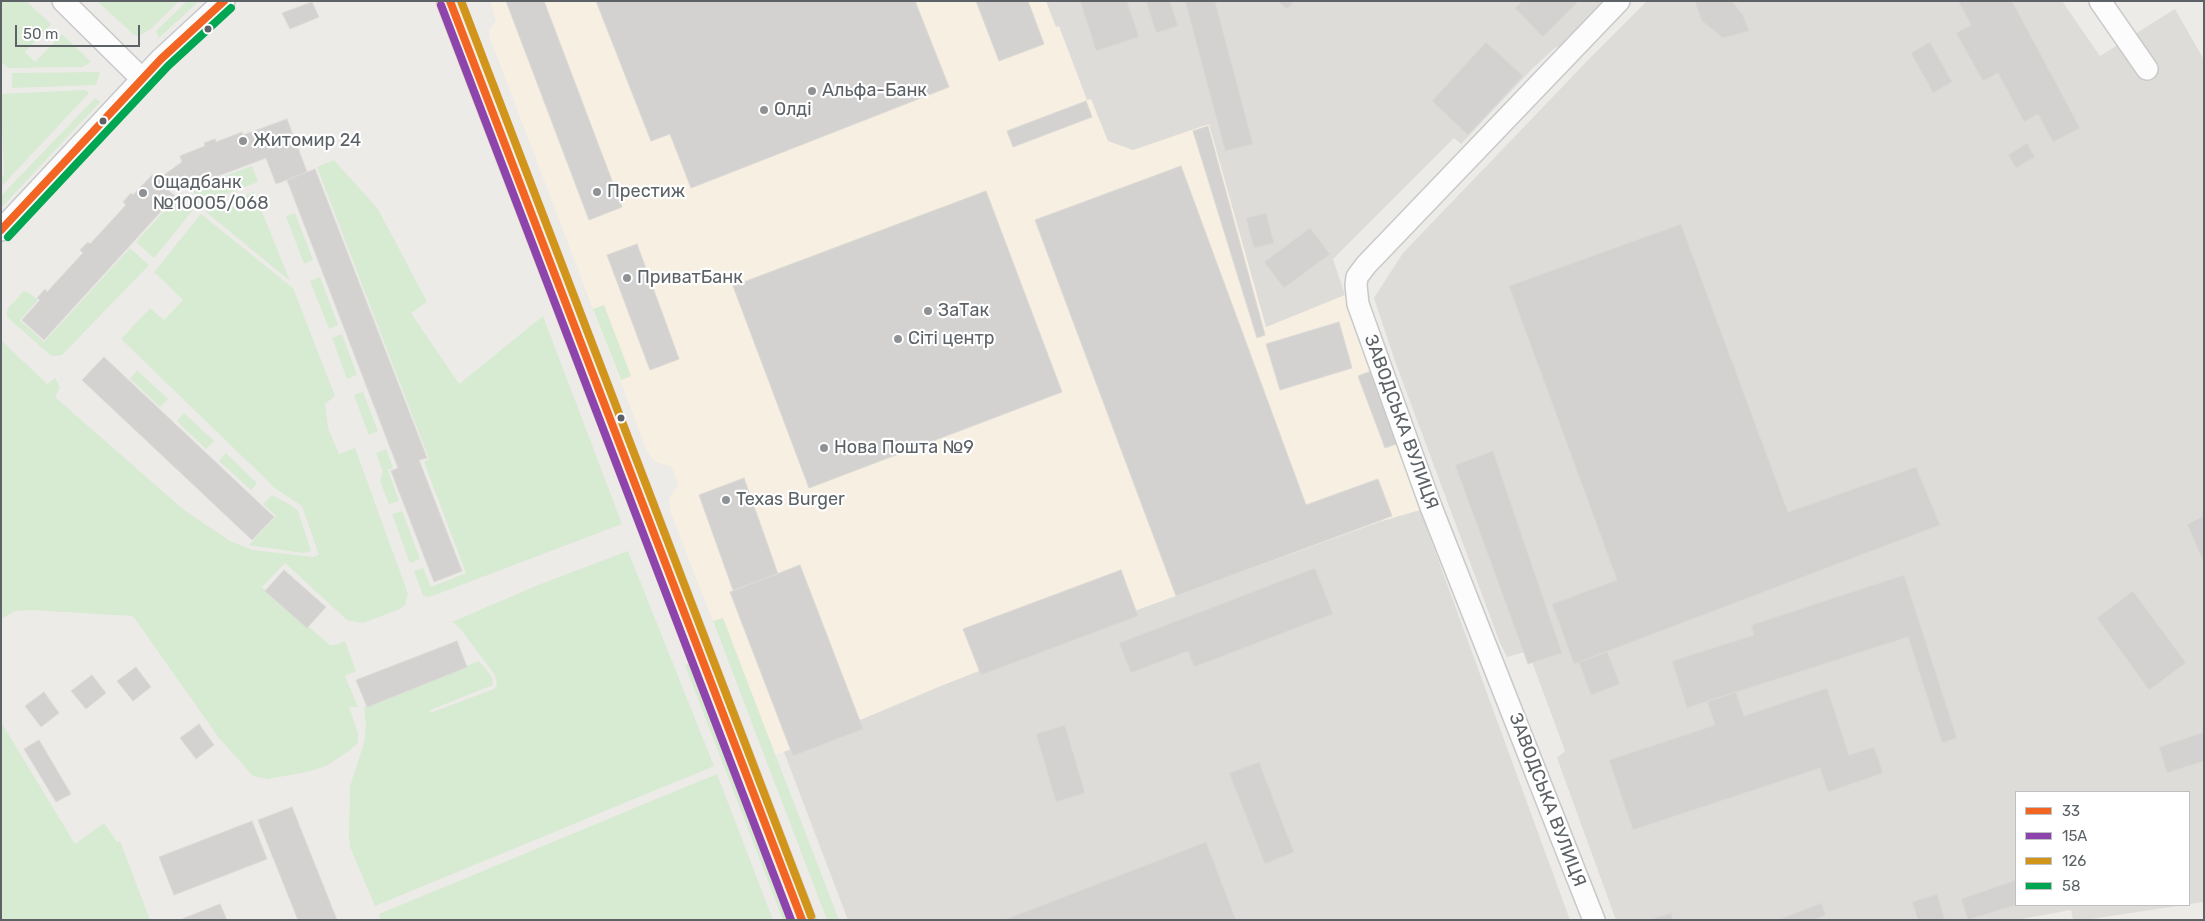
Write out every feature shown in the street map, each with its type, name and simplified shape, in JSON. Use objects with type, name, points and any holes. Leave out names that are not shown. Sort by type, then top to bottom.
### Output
[{"type":"main road","points":[[450,1],[802,920]]},
{"type":"main road","points":[[463,1],[814,920]]},
{"type":"street","points":[[63,1],[142,79]]},
{"type":"street","points":[[1,230],[142,79],[224,1]]},
{"type":"street","name":"ЗАВОДСЬКА ВУЛИЦЯ","points":[[1594,920],[1431,507],[1358,304],[1356,285],[1358,277],[1366,265],[1619,1]]},
{"type":"street","points":[[2100,1],[2147,69]]},
{"type":"shaded area","points":[[490,1],[1049,1],[1087,100],[1091,98],[1133,150],[1209,124],[1266,327],[1345,295],[1425,509],[1379,522],[1085,629],[941,686],[766,759],[671,513],[669,502],[671,495],[678,485],[672,467],[654,461],[647,451],[490,38],[489,31],[496,21]]},
{"type":"shaded area","points":[[1046,1],[1603,1],[1558,48],[1556,47],[1533,68],[1461,144],[1454,138],[1333,259],[1345,295],[1266,327],[1209,124],[1133,150],[1108,141],[1091,99],[1087,100],[1059,26],[1056,27]]},
{"type":"shaded area","points":[[1647,1],[2062,1],[2100,56],[2175,9],[2204,60],[2204,902],[2190,904],[2190,791],[2015,791],[2015,906],[2177,906],[2084,920],[2073,920],[2071,910],[2016,920],[1616,920],[1557,758],[1565,751],[1528,651],[1507,657],[1500,643],[1395,361],[1374,298],[1403,253]]},
{"type":"shaded area","points":[[1420,510],[1570,920],[848,920],[784,752],[941,686],[1085,629],[1379,522]]},
{"type":"green space","points":[[1,1],[26,1],[51,24],[25,52],[35,62],[62,34],[91,62],[82,67],[8,68],[1,62]]},
{"type":"green space","points":[[97,1],[179,1],[152,28],[139,36],[134,35]]},
{"type":"green space","points":[[187,1],[199,1],[159,38],[156,31]]},
{"type":"green space","points":[[100,72],[96,85],[12,88],[12,73]]},
{"type":"green space","points":[[85,90],[89,93],[1,187],[1,177],[4,174],[1,94]]},
{"type":"green space","points":[[95,98],[100,102],[1,208],[1,196]]},
{"type":"green space","points":[[334,160],[378,209],[427,302],[411,313],[459,384],[543,316],[622,524],[435,595],[426,597],[423,595],[414,571],[423,568],[431,587],[466,573],[424,462],[429,459],[317,167]]},
{"type":"green space","points":[[252,166],[258,182],[199,204],[192,188]]},
{"type":"green space","points":[[254,192],[290,281],[205,211]]},
{"type":"green space","points":[[177,197],[193,210],[154,258],[136,242]]},
{"type":"green space","points":[[295,213],[313,260],[304,264],[286,216]]},
{"type":"green space","points":[[201,214],[293,288],[335,396],[325,404],[328,428],[339,454],[355,448],[408,594],[405,605],[400,609],[363,623],[347,620],[285,563],[262,587],[330,645],[345,641],[356,671],[345,676],[358,707],[349,707],[358,733],[358,743],[349,751],[326,766],[307,772],[267,779],[253,776],[219,738],[133,616],[30,610],[15,611],[1,619],[1,340],[47,384],[55,378],[60,387],[55,397],[184,510],[230,541],[253,550],[313,557],[319,555],[302,506],[276,489],[121,339],[150,308],[164,320],[183,300],[154,272]]},
{"type":"green space","points":[[130,248],[149,265],[62,355],[52,356],[49,354],[7,317],[9,307],[24,291],[29,293],[38,300],[20,320],[44,342]]},
{"type":"green space","points":[[320,277],[338,325],[329,329],[310,281]]},
{"type":"green space","points":[[604,305],[631,376],[621,380],[593,309]]},
{"type":"green space","points":[[342,334],[357,375],[347,379],[332,338]]},
{"type":"green space","points":[[137,370],[168,399],[160,407],[130,379]]},
{"type":"green space","points":[[363,392],[378,431],[369,435],[354,395]]},
{"type":"green space","points":[[184,413],[214,441],[206,449],[177,421]]},
{"type":"green space","points":[[386,449],[393,468],[388,470],[399,501],[389,504],[380,481],[383,472],[376,453]]},
{"type":"green space","points":[[226,453],[257,483],[251,490],[219,461]]},
{"type":"green space","points":[[272,495],[298,511],[311,551],[303,553],[249,545],[276,516],[263,504]]},
{"type":"green space","points":[[402,511],[420,559],[410,563],[392,514]]},
{"type":"green space","points":[[628,551],[714,766],[375,906],[350,847],[349,836],[350,786],[364,743],[366,726],[364,707],[479,661],[492,677],[493,685],[430,710],[430,713],[494,689],[497,686],[495,675],[459,627],[452,622],[538,585]]},
{"type":"green space","points":[[723,618],[839,920],[827,920],[713,621]]},
{"type":"green space","points":[[692,663],[790,920],[783,920],[685,665]]},
{"type":"green space","points":[[1,722],[75,844],[104,823],[117,842],[120,841],[150,920],[1,920]]},
{"type":"green space","points":[[717,774],[773,920],[381,920],[379,914]]},
{"type":"building","points":[[506,1],[544,1],[622,207],[589,220]]},
{"type":"building","name":"Олді","points":[[596,1],[915,1],[949,87],[691,188],[670,134],[651,141]]},
{"type":"building","points":[[976,1],[1028,1],[1044,44],[999,61]]},
{"type":"building","points":[[1080,1],[1127,1],[1139,37],[1096,51]]},
{"type":"building","points":[[1146,1],[1170,1],[1178,26],[1156,33]]},
{"type":"building","points":[[1185,1],[1215,1],[1253,144],[1225,151]]},
{"type":"building","points":[[1278,1],[1294,1],[1287,9]]},
{"type":"building","points":[[1522,1],[1579,1],[1543,37],[1515,8]]},
{"type":"building","points":[[1732,1],[1743,15],[1749,31],[1723,38],[1702,21],[1695,2]]},
{"type":"building","points":[[1958,1],[2012,1],[2080,128],[2053,142],[2038,114],[2024,122],[1998,73],[1983,81],[1956,33],[1971,25]]},
{"type":"building","points":[[312,2],[319,17],[290,29],[282,13]]},
{"type":"building","points":[[1486,42],[1523,76],[1468,135],[1432,101]]},
{"type":"building","points":[[1930,42],[1952,82],[1933,93],[1911,53]]},
{"type":"building","points":[[1086,101],[1092,117],[1013,147],[1007,131]]},
{"type":"building","points":[[287,119],[307,172],[276,184],[266,158],[191,186],[188,177],[169,191],[175,196],[44,340],[22,320],[40,300],[37,298],[45,289],[47,292],[83,253],[80,250],[88,242],[90,244],[126,205],[123,202],[131,193],[133,195],[152,175],[157,180],[182,162],[180,156],[205,146],[204,143],[215,139],[216,142],[242,132],[243,135]]},
{"type":"building","points":[[1208,126],[1265,335],[1257,338],[1193,131]]},
{"type":"building","points":[[2027,143],[2035,157],[2016,168],[2008,155]]},
{"type":"building","points":[[1181,166],[1306,505],[1378,479],[1392,516],[1176,596],[1035,220]]},
{"type":"building","points":[[315,169],[427,458],[419,460],[462,571],[434,582],[391,471],[398,468],[287,180]]},
{"type":"building","name":"Сіті центр","points":[[986,191],[1062,392],[809,488],[733,286]]},
{"type":"building","points":[[1266,213],[1274,243],[1254,248],[1246,218]]},
{"type":"building","points":[[1681,224],[1788,512],[1916,467],[1940,525],[1574,664],[1552,604],[1617,580],[1509,286]]},
{"type":"building","points":[[1310,228],[1330,254],[1284,288],[1264,262]]},
{"type":"building","points":[[637,244],[679,359],[650,370],[607,255]]},
{"type":"building","points":[[1339,322],[1352,368],[1280,390],[1266,344]]},
{"type":"building","points":[[104,357],[274,517],[252,540],[82,380]]},
{"type":"building","points":[[1371,371],[1399,443],[1385,448],[1358,376]]},
{"type":"building","points":[[1493,451],[1562,653],[1528,664],[1455,465]]},
{"type":"building","points":[[744,478],[778,574],[733,590],[699,495]]},
{"type":"building","points":[[2204,516],[2204,558],[2202,559],[2187,524]]},
{"type":"building","points":[[800,565],[863,729],[793,756],[730,592]]},
{"type":"building","points":[[1315,568],[1333,614],[1194,667],[1188,651],[1131,673],[1119,643]]},
{"type":"building","points":[[284,570],[326,607],[307,628],[265,591]]},
{"type":"building","points":[[1121,570],[1138,616],[981,675],[963,629]]},
{"type":"building","points":[[1904,575],[1957,738],[1942,743],[1908,637],[1687,708],[1672,661],[1754,635],[1751,625]]},
{"type":"building","points":[[2133,591],[2186,663],[2149,690],[2097,618]]},
{"type":"building","points":[[457,641],[467,667],[367,707],[356,680]]},
{"type":"building","points":[[1607,651],[1620,684],[1591,695],[1579,662]]},
{"type":"building","points":[[136,667],[151,687],[133,701],[117,681]]},
{"type":"building","points":[[92,675],[106,693],[86,709],[71,691]]},
{"type":"building","points":[[1827,688],[1849,755],[1874,747],[1883,773],[1828,792],[1820,768],[1633,830],[1609,760],[1715,725],[1707,701],[1736,692],[1744,716]]},
{"type":"building","points":[[44,692],[59,713],[41,727],[25,706]]},
{"type":"building","points":[[199,724],[214,745],[196,759],[180,738]]},
{"type":"building","points":[[1065,725],[1085,793],[1056,802],[1036,734]]},
{"type":"building","points":[[2204,732],[2204,761],[2167,773],[2159,747]]},
{"type":"building","points":[[39,740],[71,794],[56,802],[24,749]]},
{"type":"building","points":[[1259,762],[1294,852],[1265,864],[1229,773]]},
{"type":"building","points":[[292,807],[337,920],[298,920],[258,820]]},
{"type":"building","points":[[252,821],[267,859],[174,895],[159,857]]},
{"type":"building","points":[[1206,842],[1236,920],[1002,920],[1017,915]]},
{"type":"building","points":[[2015,880],[2015,905],[1968,920],[1961,899]]},
{"type":"building","points":[[1937,894],[1945,920],[1918,920],[1912,902]]},
{"type":"building","points":[[1821,903],[1826,915],[1814,920],[1778,920]]},
{"type":"building","points":[[220,904],[227,920],[182,920],[182,919]]},
{"type":"building","points":[[1671,913],[1673,920],[1649,920]]},
{"type":"transit line","name":"33","points":[[1,230],[161,59],[224,1]]},
{"type":"transit line","name":"33","points":[[450,1],[802,920]]},
{"type":"transit line","name":"126","points":[[461,1],[811,916]]},
{"type":"transit line","name":"15A","points":[[441,5],[791,920]]},
{"type":"transit line","name":"58","points":[[8,237],[168,66],[231,8]]},
{"type":"place","name":"Альфа-Банк","points":[[812,91]]},
{"type":"place","name":"Олді","points":[[764,110]]},
{"type":"place","name":"Житомир 24","points":[[243,141]]},
{"type":"place","name":"Престиж","points":[[597,192]]},
{"type":"place","name":"Ощадбанк №10005/068","points":[[143,193]]},
{"type":"place","name":"ПриватБанк","points":[[627,278]]},
{"type":"place","name":"ЗаТак","points":[[928,311]]},
{"type":"place","name":"Сіті центр","points":[[898,339]]},
{"type":"place","name":"Нова Пошта №9","points":[[824,448]]},
{"type":"place","name":"Texas Burger","points":[[726,500]]}]
